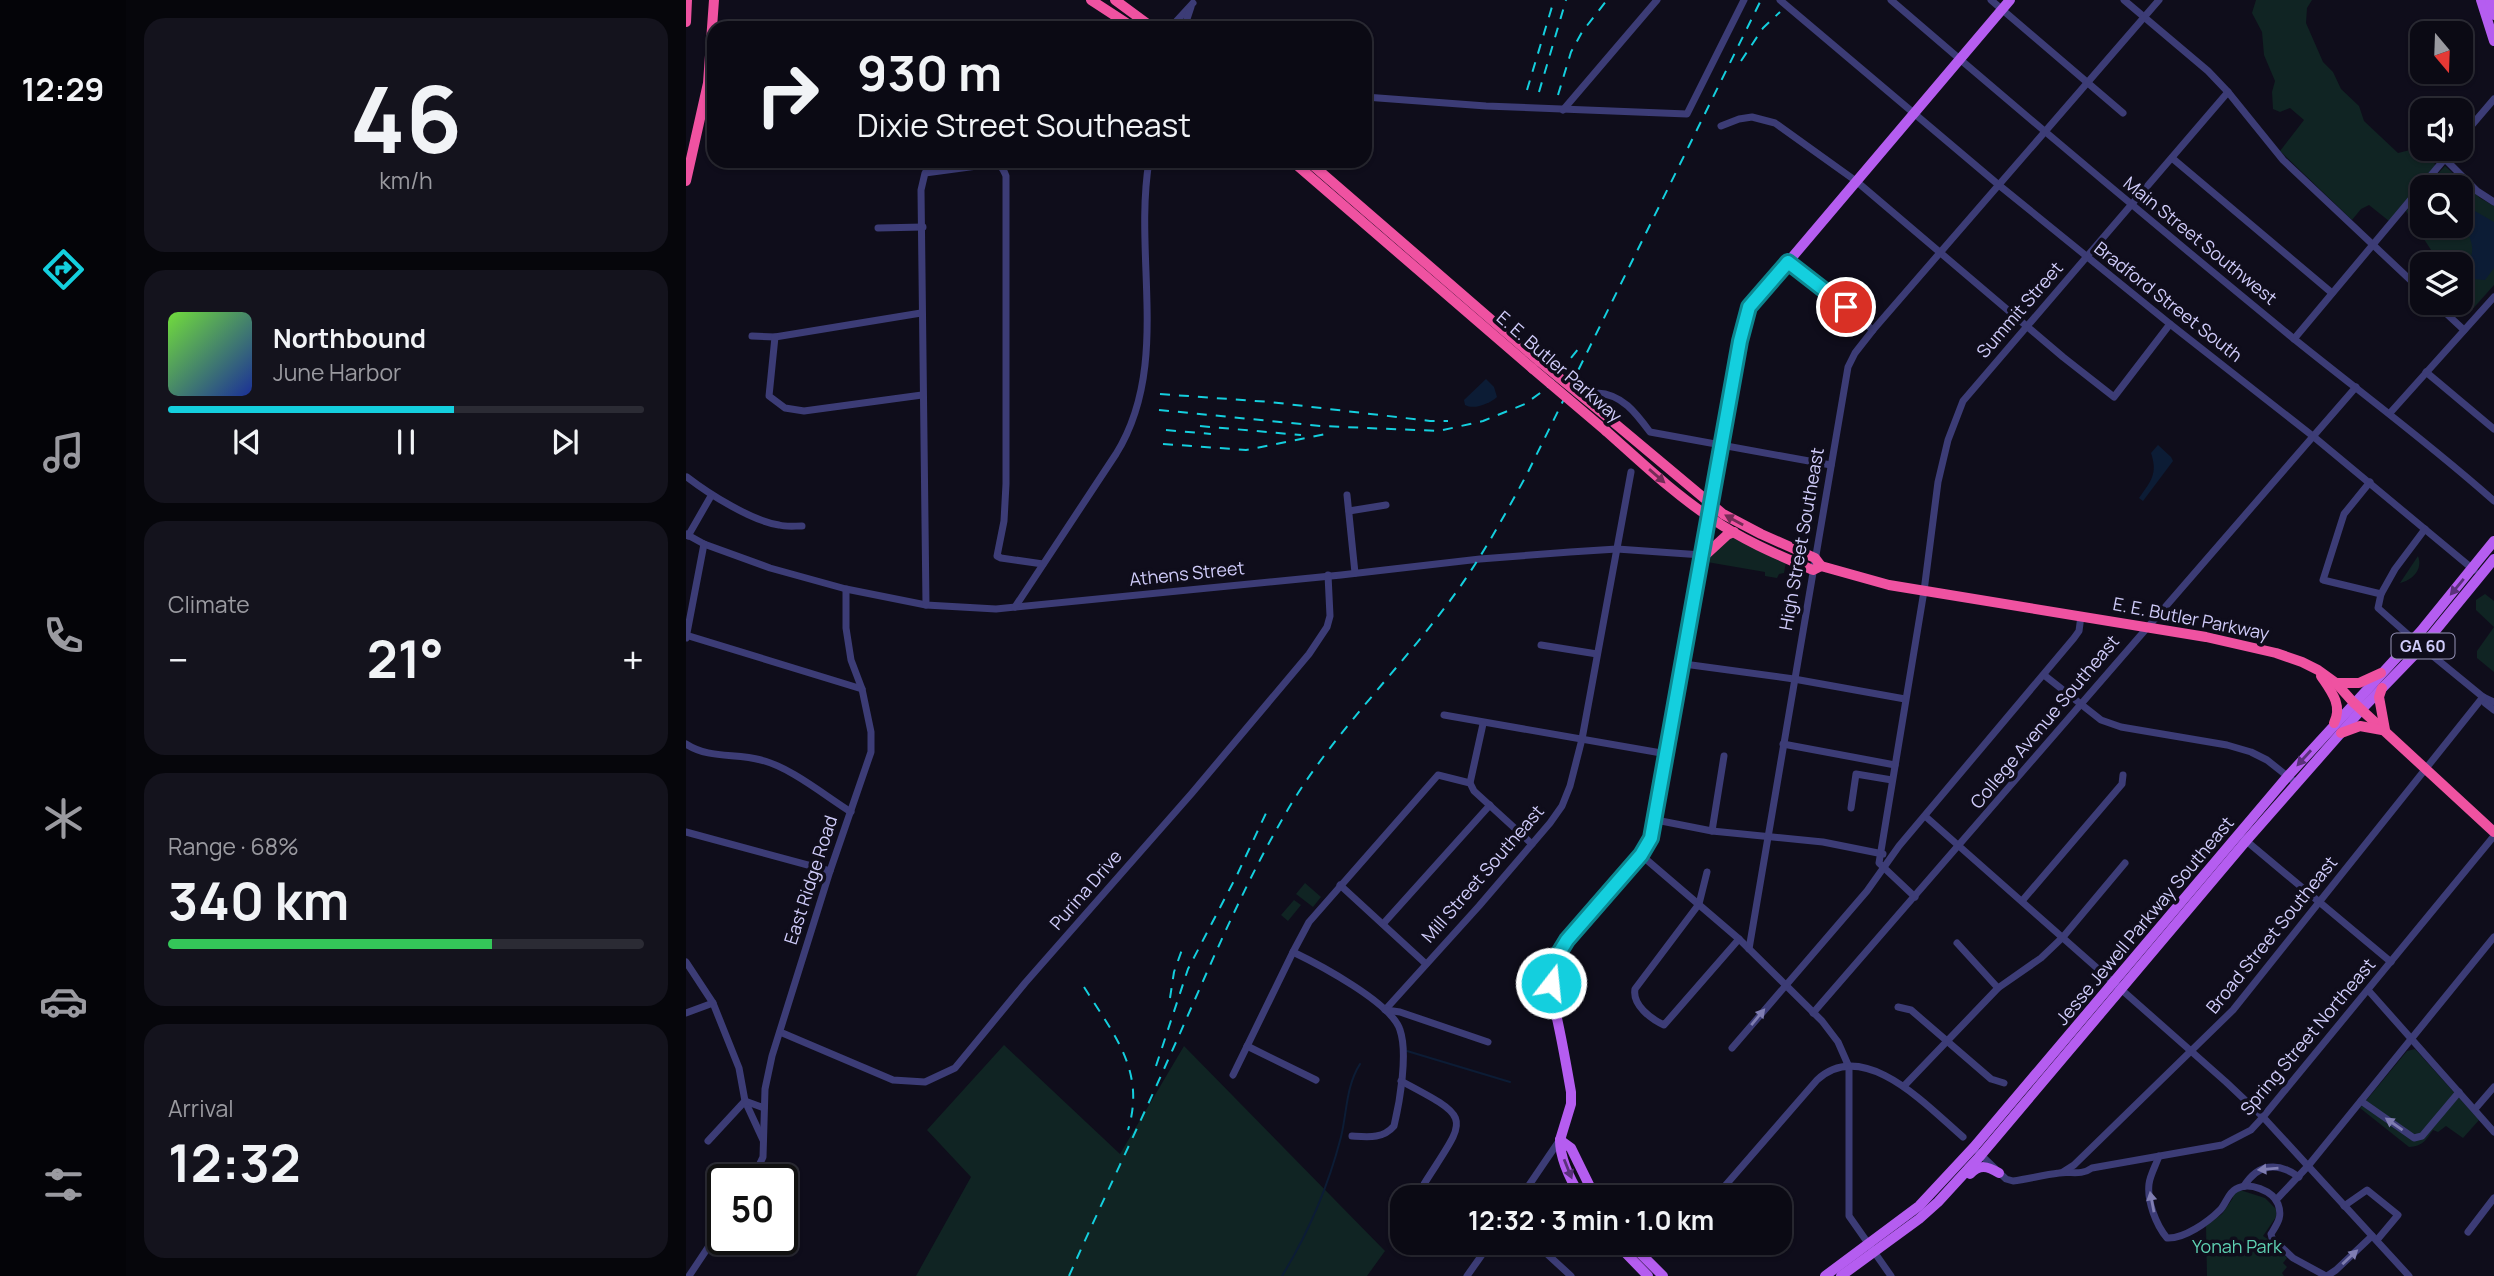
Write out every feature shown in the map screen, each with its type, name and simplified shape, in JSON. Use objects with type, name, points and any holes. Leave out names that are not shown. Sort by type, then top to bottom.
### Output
[{"type":"highway","points":[[686,22],[687,0]]},
{"type":"highway","points":[[713,21],[715,0]]},
{"type":"highway","points":[[1091,0],[1123,21]]},
{"type":"highway","points":[[1115,0],[1144,21]]},
{"type":"highway","points":[[686,181],[707,87]]},
{"type":"highway","name":"E. E. Butler Parkway","points":[[1300,168],[1609,426],[1723,514],[1816,565]]},
{"type":"highway","name":"E. E. Butler Parkway","points":[[1316,168],[1536,365]]},
{"type":"highway","name":"E. E. Butler Parkway","points":[[1609,426],[1662,481],[1710,518],[1734,532],[1816,565],[1871,581],[1924,591],[2206,637],[2284,655],[2318,670],[2336,683],[2357,706],[2494,834]]},
{"type":"highway","points":[[1702,557],[1724,537],[1734,532]]},
{"type":"highway","points":[[2318,670],[2337,702],[2337,728],[2371,726],[2385,730],[2379,697],[2382,688]]},
{"type":"highway","points":[[2336,683],[2356,684],[2381,673]]},
{"type":"main road","points":[[1576,1185],[1560,1149],[1571,1098],[1552,995],[1553,966],[1567,940],[1641,855],[1651,838],[1740,341],[1749,307],[2010,0]]},
{"type":"main road","points":[[2481,0],[2494,41]]},
{"type":"main road","points":[[2490,0],[2494,15]]},
{"type":"main road","name":"GA 60","points":[[2476,573],[2494,541]]},
{"type":"main road","name":"GA 60","points":[[2476,573],[2494,559]]},
{"type":"main road","name":"Jesse Jewell Parkway Southeast","points":[[1825,1276],[1938,1202],[2117,984],[2357,706],[2381,673],[2476,573]]},
{"type":"main road","name":"Jesse Jewell Parkway Southeast","points":[[2357,706],[2382,688],[2422,647],[2476,573]]},
{"type":"main road","points":[[1560,1140],[1571,1147],[1589,1185]]},
{"type":"main road","name":"Jesse Jewell Parkway Southeast","points":[[1842,1276],[1978,1151]]},
{"type":"main road","points":[[1938,1202],[1980,1167],[1990,1167],[1999,1173]]},
{"type":"main road","points":[[1628,1255],[1648,1276]]},
{"type":"main road","points":[[1642,1255],[1663,1276]]},
{"type":"street","points":[[1563,110],[1657,0]]},
{"type":"street","points":[[1372,97],[1563,110],[1687,114],[1744,0]]},
{"type":"street","name":"Main Street Southwest","points":[[1891,0],[2132,206],[2494,500]]},
{"type":"street","points":[[1990,0],[2123,113]]},
{"type":"street","points":[[2124,0],[2228,92],[2283,160],[2410,279]]},
{"type":"street","name":"High Street Southeast","points":[[1749,949],[1848,368],[1854,353],[2159,0]]},
{"type":"street","points":[[1176,21],[1193,1]]},
{"type":"street","points":[[1186,21],[1193,1]]},
{"type":"street","name":"Bradford Street South","points":[[1784,1],[2000,186],[2370,482],[2476,573]]},
{"type":"street","name":"Summit Street","points":[[1882,868],[1879,863],[1880,853],[1924,591],[1938,482],[1951,430],[1963,401],[2228,92]]},
{"type":"street","points":[[2473,124],[2494,99]]},
{"type":"street","points":[[1721,126],[1752,117],[1770,121],[1856,181],[2114,397],[2170,324]]},
{"type":"street","points":[[2172,158],[2332,293]]},
{"type":"street","points":[[2294,339],[2443,161]]},
{"type":"street","points":[[2447,161],[2477,191],[2494,202]]},
{"type":"street","points":[[926,605],[921,191],[925,173],[962,168]]},
{"type":"street","points":[[1002,168],[1005,185],[1006,485],[1004,521],[997,556],[1043,564]]},
{"type":"street","points":[[1015,607],[1128,435],[1137,413],[1147,337],[1144,254],[1148,168]]},
{"type":"street","points":[[878,228],[923,227]]},
{"type":"street","points":[[1788,262],[1873,330]]},
{"type":"street","points":[[2390,413],[2494,297]]},
{"type":"street","points":[[752,336],[775,337],[921,313]]},
{"type":"street","points":[[2448,315],[2464,330]]},
{"type":"street","points":[[775,337],[769,396],[785,408],[804,411],[922,395]]},
{"type":"street","points":[[2426,372],[2494,429]]},
{"type":"street","name":"College Avenue Southeast","points":[[1813,1013],[2356,387]]},
{"type":"street","points":[[1597,393],[1609,393],[1631,407],[1650,432],[1831,465]]},
{"type":"street","name":"Mill Street Southeast","points":[[1385,1010],[1532,844],[1562,806],[1582,739],[1631,472]]},
{"type":"street","points":[[687,477],[711,496],[770,523],[802,526]]},
{"type":"street","points":[[2370,482],[2344,514],[2323,580],[2381,594]]},
{"type":"street","points":[[1347,495],[1355,573]]},
{"type":"street","points":[[687,535],[711,496]]},
{"type":"street","points":[[1349,511],[1386,505]]},
{"type":"street","points":[[2413,639],[2378,608],[2381,594],[2395,569],[2425,529]]},
{"type":"street","name":"Athens Street","points":[[687,535],[770,568],[846,589],[926,605],[996,609],[1480,559],[1617,550],[1702,557]]},
{"type":"street","points":[[704,544],[686,636],[862,689]]},
{"type":"street","name":"Purina Drive","points":[[780,1032],[893,1080],[925,1082],[955,1068],[1309,654],[1327,627],[1330,616],[1328,575]]},
{"type":"street","name":"East Ridge Road","points":[[760,1164],[765,1143],[765,1089],[780,1032],[830,871],[872,752],[871,732],[862,689],[851,660],[847,639],[846,589]]},
{"type":"street","points":[[1732,1048],[1867,891],[1892,855],[2074,638],[2079,631],[2081,616]]},
{"type":"street","points":[[1541,645],[1597,654]]},
{"type":"street","points":[[2422,647],[2483,697],[2494,702]]},
{"type":"street","points":[[1684,664],[1794,679],[1905,699]]},
{"type":"street","points":[[2044,675],[2101,720],[2121,727],[2227,745],[2251,752],[2267,760],[2291,780]]},
{"type":"street","points":[[2483,697],[2485,703],[2494,710]]},
{"type":"street","name":"Broad Street Southeast","points":[[2062,1172],[2082,1157],[2233,1010],[2483,697]]},
{"type":"street","points":[[1444,715],[1483,724],[1667,754]]},
{"type":"street","points":[[1483,724],[1470,783],[1474,791],[1532,844]]},
{"type":"street","points":[[686,744],[715,755],[758,759],[776,765],[850,812]]},
{"type":"street","points":[[1783,744],[1895,765]]},
{"type":"street","points":[[1712,831],[1724,756]]},
{"type":"street","points":[[1851,808],[1856,774],[1892,780]]},
{"type":"street","points":[[1233,1075],[1309,922],[1438,775],[1470,783]]},
{"type":"street","points":[[2022,901],[2122,784],[2123,775]]},
{"type":"street","points":[[1382,924],[1490,805]]},
{"type":"street","points":[[1925,816],[2117,984],[2263,1118],[2409,1276]]},
{"type":"street","points":[[1656,820],[1712,831],[1823,842],[1892,855]]},
{"type":"street","points":[[686,832],[830,871]]},
{"type":"street","name":"Spring Street Northeast","points":[[1999,1173],[2013,1181],[2062,1172],[2087,1172],[2092,1168],[2231,1142],[2251,1130],[2494,834]]},
{"type":"street","points":[[2242,838],[2391,962]]},
{"type":"street","points":[[1641,855],[1739,939],[1838,1042],[1849,1067],[1848,1207],[1854,1226],[1891,1276]]},
{"type":"street","points":[[1904,1086],[1998,988],[2041,958],[2063,937],[2125,863]]},
{"type":"street","points":[[1882,868],[1914,897]]},
{"type":"street","points":[[1707,872],[1699,904],[1635,989],[1637,1003],[1664,1025],[1739,939]]},
{"type":"street","points":[[1340,886],[1426,964]]},
{"type":"street","points":[[2276,1200],[2308,1167],[2494,937]]},
{"type":"street","points":[[1957,943],[1998,988]]},
{"type":"street","points":[[1293,951],[1342,978],[1385,1010],[1400,1029],[1404,1061],[1395,1121],[1391,1130],[1371,1138],[1352,1136]]},
{"type":"street","points":[[686,962],[713,1003],[739,1068],[745,1101],[765,1143]]},
{"type":"street","points":[[2368,990],[2494,1132]]},
{"type":"street","points":[[686,1013],[713,1003]]},
{"type":"street","points":[[1898,1006],[1910,1010],[1991,1079],[2004,1083]]},
{"type":"street","points":[[1385,1010],[1399,1012],[1488,1042]]},
{"type":"street","points":[[1247,1046],[1316,1080]]},
{"type":"street","points":[[1726,1185],[1822,1075],[1849,1067],[1877,1070],[1889,1076],[1963,1137]]},
{"type":"street","points":[[1401,1081],[1442,1103],[1452,1111],[1458,1121],[1455,1134],[1424,1184]]},
{"type":"street","points":[[2475,1110],[2494,1087]]},
{"type":"street","points":[[2361,1101],[2414,1138],[2422,1136],[2459,1092]]},
{"type":"street","points":[[745,1101],[764,1108]]},
{"type":"street","points":[[708,1141],[745,1101]]},
{"type":"street","points":[[1529,1185],[1560,1140]]},
{"type":"street","points":[[1978,1151],[1999,1173]]},
{"type":"street","points":[[2159,1156],[2149,1183],[2152,1208],[2160,1229],[2167,1238],[2174,1238],[2208,1220],[2220,1210],[2232,1192],[2244,1186],[2251,1175],[2262,1168],[2285,1169],[2299,1177]]},
{"type":"street","points":[[2082,1157],[2092,1168]]},
{"type":"street","points":[[2244,1186],[2259,1188],[2276,1200],[2281,1215],[2271,1234],[2272,1238],[2289,1255],[2326,1276],[2398,1216],[2367,1191],[2344,1206]]},
{"type":"street","points":[[2468,1232],[2494,1198]]},
{"type":"street","points":[[689,1276],[707,1249]]},
{"type":"street","points":[[1467,1276],[1482,1255]]},
{"type":"street","points":[[1548,1255],[1571,1276]]},
{"type":"green space","points":[[2256,0],[2312,0],[2307,8],[2306,23],[2323,62],[2333,72],[2341,89],[2359,106],[2364,121],[2398,153],[2410,150],[2410,161],[2434,161],[2435,166],[2427,175],[2410,175],[2410,196],[2389,221],[2369,205],[2361,209],[2352,220],[2280,151],[2304,120],[2290,108],[2280,112],[2273,109],[2272,92],[2275,81],[2264,55],[2262,32],[2252,13]]},
{"type":"green space","points":[[2445,166],[2455,175],[2437,175]]},
{"type":"green space","points":[[2473,192],[2494,206],[2494,285],[2473,309],[2473,252],[2432,252],[2423,238],[2473,238]]},
{"type":"green space","points":[[1734,537],[1786,562],[1784,573],[1777,578],[1765,576],[1765,572],[1707,562],[1725,540]]},
{"type":"green space","points":[[2418,556],[2416,573],[2400,583]]},
{"type":"green space","points":[[2485,594],[2494,601],[2494,627],[2476,610],[2476,600]]},
{"type":"green space","points":[[2494,627],[2494,672],[2477,658],[2477,651]]},
{"type":"green space","points":[[1305,883],[1321,897],[1313,907],[1296,894]]},
{"type":"green space","points":[[1294,900],[1301,905],[1288,921],[1281,915]]},
{"type":"green space","points":[[1004,1045],[1120,1154],[1184,1046],[1385,1251],[1367,1276],[916,1276],[971,1177],[927,1130]]},
{"type":"green space","points":[[2415,1049],[2479,1120],[2463,1138],[2446,1126],[2438,1132],[2433,1130],[2421,1144],[2409,1147],[2360,1108],[2407,1051]]},
{"type":"green space","name":"Yonah Park","points":[[2240,1190],[2265,1198],[2276,1209],[2276,1217],[2263,1236],[2274,1243],[2287,1258],[2283,1263],[2287,1267],[2282,1273],[2284,1276],[2207,1276],[2206,1226],[2222,1214],[2233,1198],[2232,1194]]},
{"type":"water","points":[[2475,211],[2494,222],[2494,268],[2485,280],[2473,279],[2469,238],[2473,238]]},
{"type":"water","points":[[1486,379],[1494,387],[1497,397],[1473,407],[1465,405],[1464,400]]},
{"type":"water","points":[[2158,445],[2173,461],[2143,501],[2139,498],[2150,482],[2154,466],[2151,453]]},
{"type":"waterway","points":[[1407,1051],[1510,1082]]},
{"type":"waterway","points":[[1282,1276],[1301,1243],[1324,1191],[1341,1137],[1352,1081],[1360,1064]]},
{"type":"railway","points":[[1527,90],[1554,0]]},
{"type":"railway","points":[[1539,92],[1566,0]]},
{"type":"railway","points":[[1558,95],[1571,52],[1582,32],[1607,0]]},
{"type":"railway","points":[[1069,1276],[1224,934],[1270,841],[1304,783],[1449,602],[1499,525],[1526,476],[1761,0]]},
{"type":"railway","points":[[1741,61],[1763,28],[1780,12]]},
{"type":"railway","points":[[1159,410],[1321,426],[1439,431],[1483,421],[1525,404],[1547,388],[1579,348]]},
{"type":"railway","points":[[1160,394],[1270,402],[1448,421]]},
{"type":"railway","points":[[1200,426],[1301,435]]},
{"type":"railway","points":[[1166,430],[1211,434]]},
{"type":"railway","points":[[1163,444],[1246,450],[1331,433]]},
{"type":"railway","points":[[1156,1066],[1188,969],[1267,811]]},
{"type":"railway","points":[[1170,998],[1174,972],[1184,944]]},
{"type":"railway","points":[[1084,987],[1116,1038],[1130,1071],[1133,1109],[1128,1130]]},
{"type":"route","points":[[1551,983],[1556,958],[1567,940],[1641,855],[1651,838],[1740,341],[1749,307],[1788,262],[1846,307]]}]
